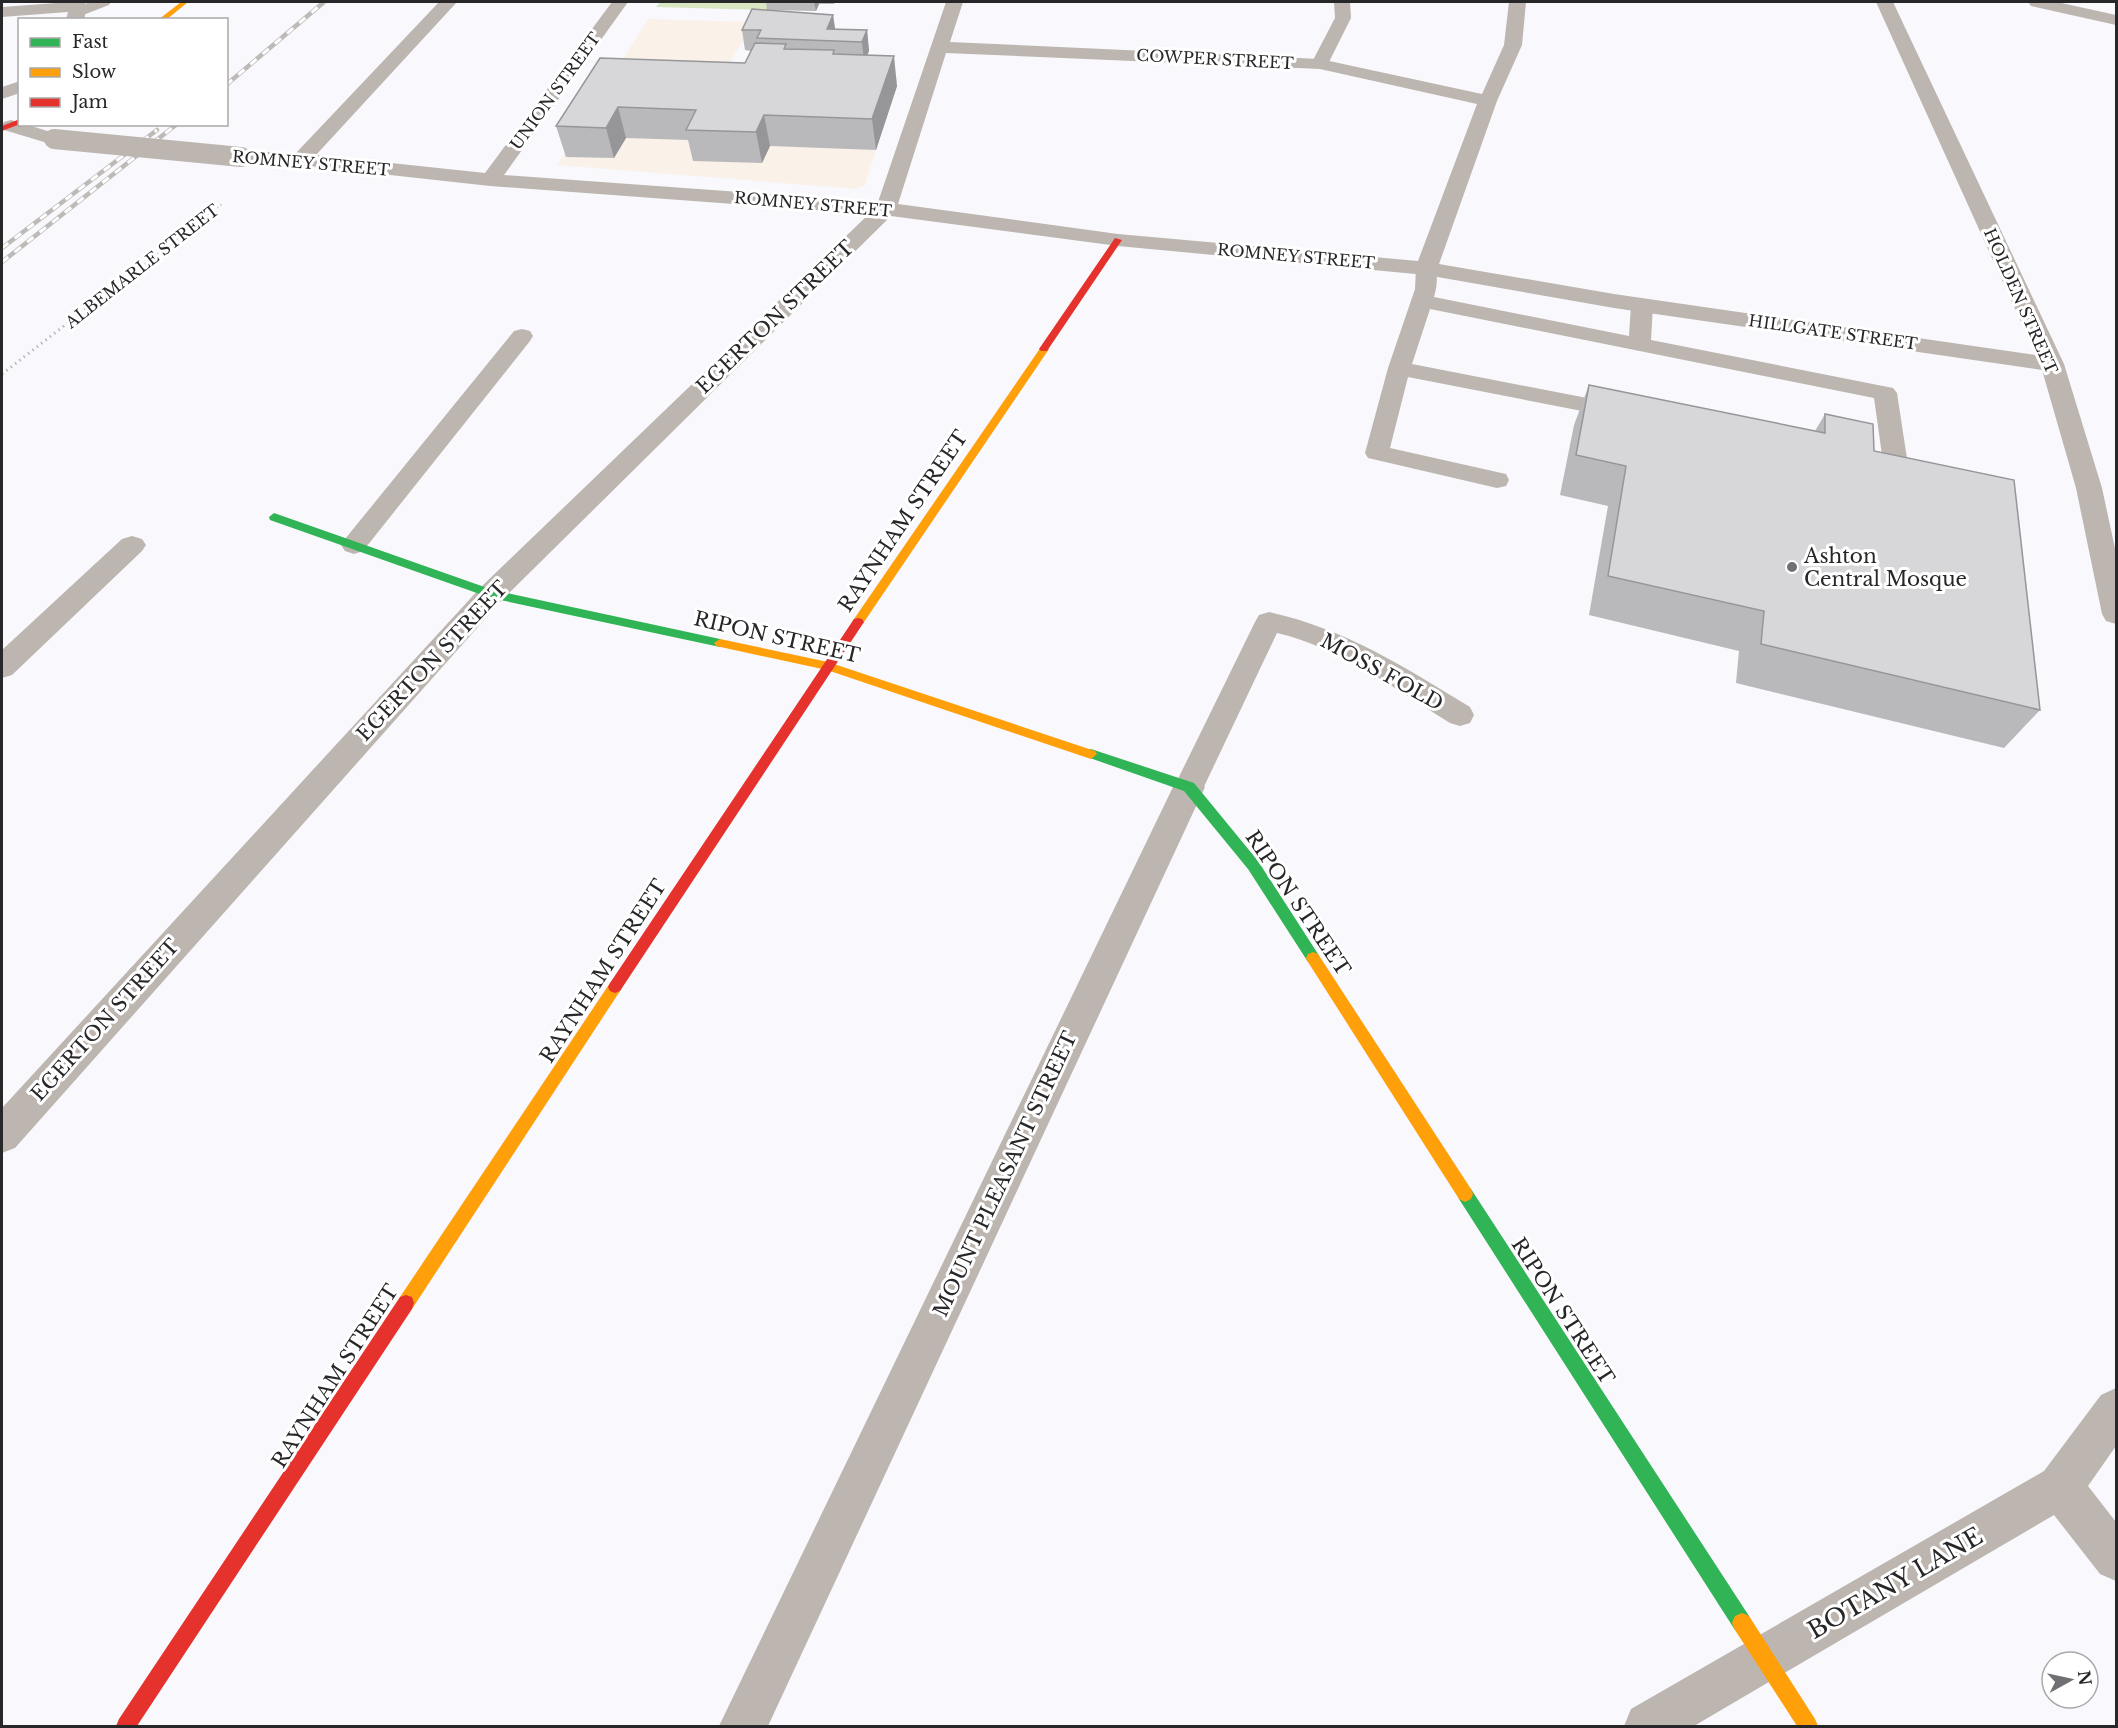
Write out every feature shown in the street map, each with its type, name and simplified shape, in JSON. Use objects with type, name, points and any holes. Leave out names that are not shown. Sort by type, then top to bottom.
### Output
[{"type":"main road","points":[[164,18],[185,2]]},
{"type":"main road","name":"RAYNHAM STREET","points":[[126,1726],[828,666],[1118,240]]},
{"type":"main road","name":"RIPON STREET","points":[[274,517],[491,594],[828,666],[1189,787],[1253,865],[1808,1726]]},
{"type":"street","points":[[291,158],[448,2]]},
{"type":"street","name":"UNION STREET","points":[[490,180],[620,2]]},
{"type":"street","points":[[886,209],[954,2]]},
{"type":"street","points":[[1426,268],[1488,101],[1513,45],[1518,2]]},
{"type":"street","name":"HOLDEN STREET","points":[[1885,2],[2052,364],[2090,488],[2116,614]]},
{"type":"street","points":[[2037,2],[2116,20]]},
{"type":"street","points":[[2,12],[77,12]]},
{"type":"street","name":"COWPER STREET","points":[[938,47],[1320,64],[1488,101]]},
{"type":"street","points":[[2,94],[18,87]]},
{"type":"street","name":"ROMNEY STREET","points":[[11,125],[54,139],[241,157],[291,158],[490,180],[886,209],[1118,240],[1426,268],[1614,301]]},
{"type":"street","name":"EGERTON STREET","points":[[2,1135],[491,594],[886,209]]},
{"type":"street","name":"HILLGATE STREET","points":[[1614,301],[2052,364]]},
{"type":"street","points":[[2090,488],[2116,496]]},
{"type":"street","points":[[2,667],[132,545]]},
{"type":"street","name":"MOUNT PLEASANT STREET","points":[[742,1726],[1189,787]]},
{"type":"street","name":"BOTANY LANE","points":[[1648,1726],[2060,1488],[2116,1410]]},
{"type":"street","points":[[2060,1488],[2116,1558]]},
{"type":"lane","points":[[77,12],[103,2]]},
{"type":"lane","points":[[1320,64],[1343,18],[1342,2]]},
{"type":"lane","points":[[1426,268],[1426,289],[1400,368],[1377,453],[1497,480]]},
{"type":"lane","points":[[1422,301],[1885,393],[1896,465],[1837,454]]},
{"type":"lane","points":[[1640,344],[1642,305]]},
{"type":"lane","points":[[354,545],[522,336]]},
{"type":"lane","points":[[1400,368],[1641,416]]},
{"type":"lane","name":"MOSS FOLD","points":[[1269,622],[1295,626],[1351,650],[1460,715]]},
{"type":"lane","name":"MOUNT PLEASANT STREET","points":[[1189,787],[1269,622]]},
{"type":"path","name":"ALBEMARLE STREET","points":[[2,374],[291,158]]},
{"type":"shaded area","points":[[648,19],[754,22],[725,71],[899,77],[865,185],[856,189],[557,165]]},
{"type":"green space","points":[[660,2],[770,2],[767,10],[656,7]]},
{"type":"building","points":[[752,9],[833,15],[827,29],[867,30],[862,42],[757,38],[761,30],[742,30]]},
{"type":"building","points":[[755,43],[786,44],[784,49],[834,50],[833,54],[894,56],[872,119],[764,115],[756,132],[686,130],[696,110],[618,107],[606,128],[556,126],[600,58],[745,63]]},
{"type":"building","name":"Ashton Central Mosque","points":[[1589,385],[1825,433],[1825,414],[1873,424],[1874,451],[2014,480],[2040,710],[1761,644],[1764,611],[1608,576],[1626,466],[1576,455]]},
{"type":"railway","points":[[228,83],[324,2]]},
{"type":"railway","points":[[2,262],[174,126]]},
{"type":"railway","points":[[2,248],[157,130]]},
{"type":"traffic: fast","points":[[274,517],[491,594],[720,643]]},
{"type":"traffic: fast","points":[[1091,754],[1189,787],[1253,865],[1313,958]]},
{"type":"traffic: fast","points":[[1465,1194],[1742,1623]]},
{"type":"traffic: slow","points":[[164,18],[185,2]]},
{"type":"traffic: slow","points":[[858,622],[1044,349]]},
{"type":"traffic: slow","points":[[720,643],[828,666],[1091,754]]},
{"type":"traffic: slow","points":[[1313,958],[1465,1194]]},
{"type":"traffic: slow","points":[[406,1303],[615,987]]},
{"type":"traffic: slow","points":[[1742,1623],[1808,1726]]},
{"type":"traffic: jam","points":[[2,129],[18,122]]},
{"type":"traffic: jam","points":[[1044,349],[1118,240]]},
{"type":"traffic: jam","points":[[615,987],[858,622]]},
{"type":"traffic: jam","points":[[126,1726],[406,1303]]},
{"type":"place","name":"Ashton Central Mosque","points":[[1792,567]]}]
